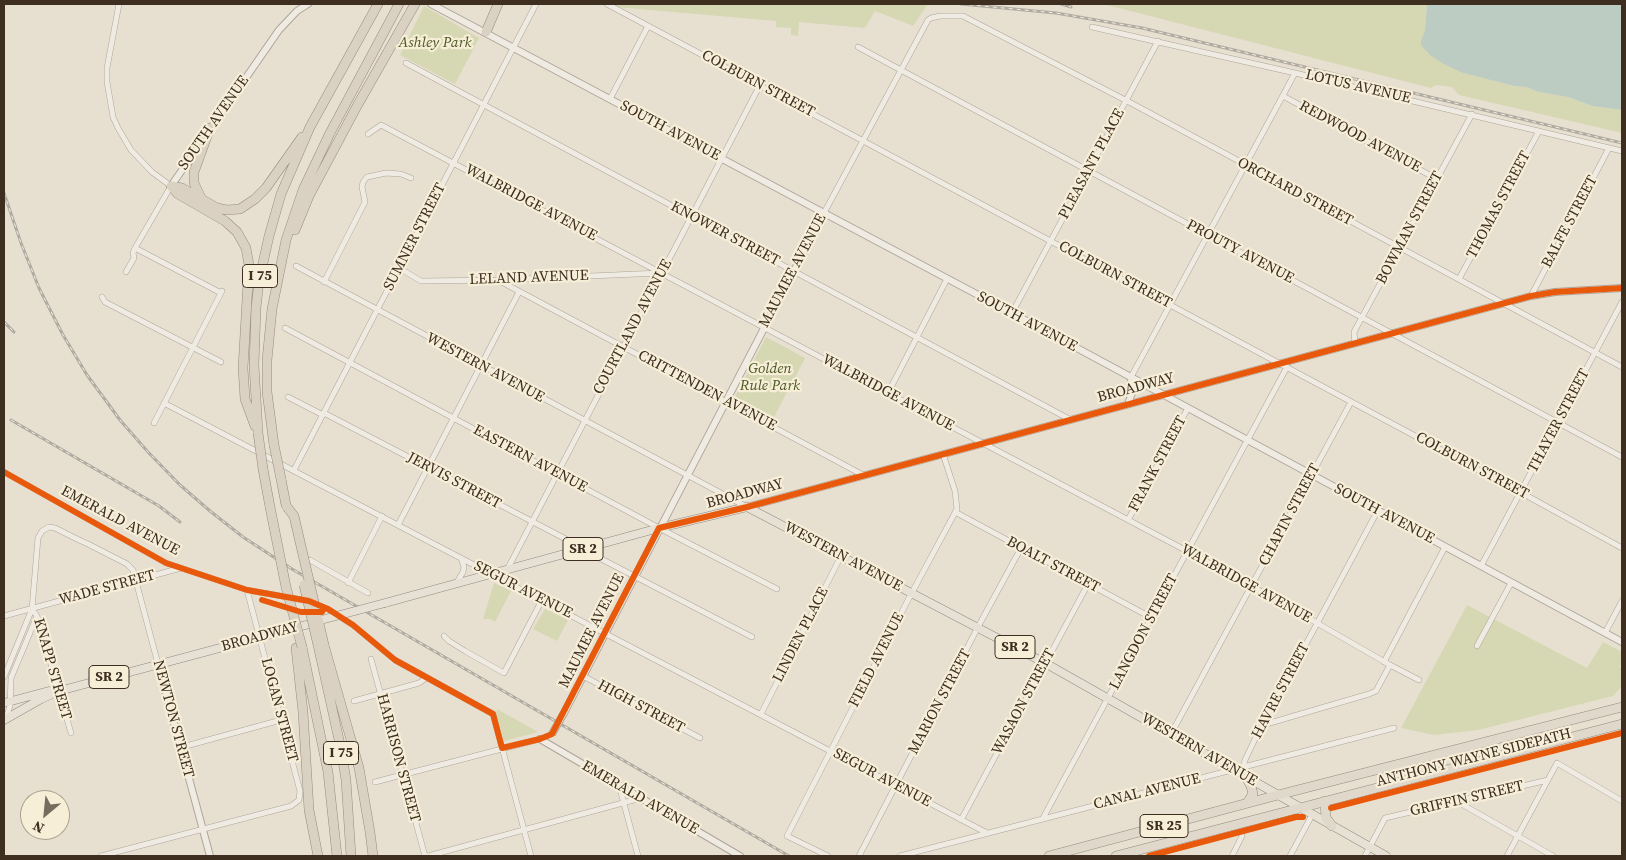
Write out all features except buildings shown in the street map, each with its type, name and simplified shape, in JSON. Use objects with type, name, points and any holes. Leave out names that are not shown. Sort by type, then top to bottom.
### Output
[{"type":"highway","points":[[273,299],[291,240],[309,196],[361,98],[415,4]]},
{"type":"highway","points":[[486,32],[498,4]]},
{"type":"highway","name":"I 75","points":[[338,856],[328,772],[299,648],[263,469],[258,433],[254,364],[256,308],[259,281],[281,194],[310,127],[376,6]]},
{"type":"highway","name":"I 75","points":[[350,854],[346,780],[341,749],[321,645],[286,506],[274,444],[267,392],[267,360],[273,299],[286,240],[303,190],[330,133],[398,7]]},
{"type":"highway","points":[[171,186],[182,188],[217,208],[234,210],[246,206],[266,188],[293,148],[310,127]]},
{"type":"highway","points":[[203,200],[194,182],[194,172],[210,128]]},
{"type":"highway","points":[[171,186],[178,194],[225,221],[237,232],[246,248],[249,265],[243,368],[245,399],[258,433]]},
{"type":"highway","points":[[321,645],[359,768],[373,856]]},
{"type":"highway","points":[[299,648],[309,810],[318,856]]},
{"type":"highway","name":"SR 25","points":[[1049,856],[1622,707]]},
{"type":"highway","name":"SR 25","points":[[1116,856],[1622,724]]},
{"type":"highway","points":[[1246,777],[1253,794],[1247,803]]},
{"type":"highway","points":[[1325,801],[1326,818],[1332,826]]},
{"type":"main road","name":"BROADWAY","points":[[5,719],[59,691],[659,528],[747,507]]},
{"type":"main road","name":"WESTERN AVENUE","points":[[747,507],[1045,663],[1386,856]]},
{"type":"main road","name":"BROADWAY","points":[[6,702],[49,691],[59,691]]},
{"type":"street","points":[[119,4],[107,68],[107,82],[113,117],[131,150],[152,172],[171,186]]},
{"type":"street","name":"SOUTH AVENUE","points":[[126,272],[134,258],[134,250],[171,186],[210,128],[279,30],[297,11],[308,4]]},
{"type":"street","name":"SOUTH AVENUE","points":[[431,4],[1012,313],[1622,642]]},
{"type":"street","name":"SUMNER STREET","points":[[294,470],[536,4]]},
{"type":"street","name":"COLBURN STREET","points":[[607,4],[1622,548]]},
{"type":"street","name":"MAUMEE AVENUE","points":[[540,740],[552,734],[564,712],[764,327],[928,20],[940,16],[967,17]]},
{"type":"street","name":"ORCHARD STREET","points":[[967,17],[1622,367]]},
{"type":"street","points":[[610,99],[648,26]]},
{"type":"street","name":"LOTUS AVENUE","points":[[1092,27],[1472,114],[1622,151]]},
{"type":"street","name":"PLEASANT PLACE","points":[[1012,313],[1158,41]]},
{"type":"street","name":"PROUTY AVENUE","points":[[858,47],[1622,457]]},
{"type":"street","name":"KNOWER STREET","points":[[406,63],[1069,419]]},
{"type":"street","points":[[1128,404],[1132,393],[1131,377],[1295,73]]},
{"type":"street","name":"COURTLAND AVENUE","points":[[506,570],[760,85]]},
{"type":"street","name":"REDWOOD AVENUE","points":[[1283,96],[1437,179]]},
{"type":"street","name":"BOWMAN STREET","points":[[1356,343],[1354,332],[1472,114]]},
{"type":"street","name":"WALBRIDGE AVENUE","points":[[368,134],[381,125],[454,162],[1252,586],[1384,662],[1420,680]]},
{"type":"street","name":"THOMAS STREET","points":[[1459,279],[1540,131]]},
{"type":"street","name":"BALFE STREET","points":[[1531,296],[1609,148]]},
{"type":"street","points":[[324,282],[365,202],[362,187],[367,177],[386,173],[401,174],[411,178]]},
{"type":"street","points":[[134,250],[221,292],[154,423]]},
{"type":"street","name":"WESTERN AVENUE","points":[[296,266],[747,507]]},
{"type":"street","name":"LELAND AVENUE","points":[[399,268],[422,280],[498,280],[662,273]]},
{"type":"street","points":[[888,393],[947,279]]},
{"type":"street","name":"CRITTENDEN AVENUE","points":[[498,280],[863,475]]},
{"type":"street","name":"BROADWAY","points":[[747,507],[1531,296],[1555,292],[1622,288]]},
{"type":"street","points":[[398,525],[519,292]]},
{"type":"street","points":[[102,297],[105,302],[221,362]]},
{"type":"street","name":"THAYER STREET","points":[[1481,566],[1622,302]]},
{"type":"street","name":"EASTERN AVENUE","points":[[285,328],[776,589]]},
{"type":"street","name":"LANGDON STREET","points":[[1043,818],[1287,367]]},
{"type":"street","name":"JERVIS STREET","points":[[288,397],[428,467],[752,637]]},
{"type":"street","name":"CHAPIN STREET","points":[[1171,734],[1350,402]]},
{"type":"street","name":"SEGUR AVENUE","points":[[164,403],[987,834]]},
{"type":"street","name":"FRANK STREET","points":[[1128,520],[1188,408]]},
{"type":"street","points":[[943,454],[955,491],[957,506],[955,512]]},
{"type":"street","name":"EMERALD AVENUE","points":[[4,472],[155,558],[247,590],[309,601],[328,609],[352,625],[394,660],[493,714],[502,748]]},
{"type":"street","name":"HAVRE STREET","points":[[1243,767],[1263,725],[1378,510]]},
{"type":"street","name":"BOALT STREET","points":[[955,512],[1152,618]]},
{"type":"street","name":"FIELD AVENUE","points":[[828,856],[787,836],[955,512]]},
{"type":"street","points":[[348,583],[382,516]]},
{"type":"street","name":"KNAPP STREET","points":[[71,733],[37,616],[32,609],[38,538],[42,530],[49,527],[55,528],[126,564],[133,570],[136,581]]},
{"type":"street","points":[[1384,662],[1445,547]]},
{"type":"street","name":"MARION STREET","points":[[860,856],[1021,548]]},
{"type":"street","name":"LINDEN PLACE","points":[[761,714],[841,556]]},
{"type":"street","points":[[456,584],[464,567],[461,558]]},
{"type":"street","points":[[310,560],[368,593]]},
{"type":"street","name":"WADE STREET","points":[[4,616],[181,568]]},
{"type":"street","name":"NEWTON STREET","points":[[136,581],[210,856]]},
{"type":"street","points":[[1477,646],[1511,583]]},
{"type":"street","name":"WASAON STREET","points":[[961,820],[1088,584]]},
{"type":"street","name":"LOGAN STREET","points":[[203,829],[292,806],[297,802],[300,795],[247,590]]},
{"type":"street","points":[[444,636],[465,651],[504,673],[542,600]]},
{"type":"street","points":[[1605,633],[1622,601]]},
{"type":"street","points":[[4,677],[32,609]]},
{"type":"street","points":[[5,719],[9,713],[6,702],[13,674],[37,616]]},
{"type":"street","name":"HARRISON STREET","points":[[371,659],[426,856]]},
{"type":"street","points":[[1263,725],[1376,691],[1390,665]]},
{"type":"street","name":"HIGH STREET","points":[[582,676],[700,738]]},
{"type":"street","points":[[354,701],[419,683],[426,678]]},
{"type":"street","points":[[180,744],[186,746],[281,720]]},
{"type":"street","name":"CANAL AVENUE","points":[[900,856],[1394,728]]},
{"type":"street","points":[[375,782],[502,748],[540,740]]},
{"type":"street","name":"EMERALD AVENUE","points":[[540,740],[740,856]]},
{"type":"street","points":[[502,748],[532,856]]},
{"type":"street","points":[[1507,856],[1557,763],[1622,801]]},
{"type":"street","name":"GRIFFIN STREET","points":[[1370,847],[1385,818],[1548,780]]},
{"type":"street","points":[[619,785],[638,856]]},
{"type":"street","points":[[426,856],[641,798]]},
{"type":"street","points":[[1458,802],[1553,856]]},
{"type":"street","points":[[1290,856],[1312,815]]},
{"type":"street","points":[[101,856],[203,829]]},
{"type":"street","points":[[1232,856],[1242,836]]},
{"type":"street","points":[[1365,856],[1370,847]]},
{"type":"green space","points":[[610,4],[927,5],[913,26],[875,11],[865,28],[799,22],[798,36],[791,35],[791,28],[776,27],[776,21],[616,7]]},
{"type":"green space","points":[[1103,4],[1427,4],[1425,30],[1421,41],[1463,73],[1514,86],[1526,87],[1539,92],[1568,97],[1592,106],[1622,110],[1622,133],[1459,95],[1452,87],[1436,85],[1431,88]]},
{"type":"green space","name":"Ashley Park","points":[[424,6],[479,38],[455,84],[400,55]]},
{"type":"green space","name":"Golden Rule Park","points":[[766,337],[805,358],[774,417],[735,397]]},
{"type":"green space","points":[[494,583],[511,591],[495,622],[490,619],[483,619]]},
{"type":"green space","points":[[1467,605],[1587,668],[1603,642],[1622,652],[1622,665],[1619,666],[1622,669],[1622,686],[1613,696],[1478,730],[1434,735],[1401,728]]},
{"type":"green space","points":[[545,609],[568,620],[557,641],[533,629]]},
{"type":"green space","points":[[497,709],[538,732],[504,741],[496,713]]},
{"type":"shaded area","points":[[1427,4],[1622,4],[1622,110],[1592,106],[1568,97],[1539,92],[1526,87],[1514,86],[1463,73],[1442,63],[1430,55],[1421,45],[1425,30]]},
{"type":"railway","points":[[961,4],[1056,13],[1142,28],[1622,143]]},
{"type":"railway","points":[[1061,4],[1071,7]]},
{"type":"railway","points":[[4,193],[39,288],[63,335],[87,375],[120,420],[148,452],[180,485],[210,511],[243,537],[292,569],[789,856]]},
{"type":"railway","points":[[4,322],[14,332]]},
{"type":"railway","points":[[11,420],[159,506],[180,522]]},
{"type":"cycle path","points":[[4,472],[166,563],[247,590],[309,601],[328,609],[353,625],[395,660],[493,714],[502,748],[540,739],[552,734],[659,528],[747,507],[1531,296],[1555,292],[1622,288]]},
{"type":"cycle path","points":[[262,600],[301,612],[322,612],[323,610]]},
{"type":"cycle path","name":"ANTHONY WAYNE SIDEPATH","points":[[1331,808],[1622,733]]},
{"type":"cycle path","points":[[1149,856],[1296,817],[1303,817]]}]
